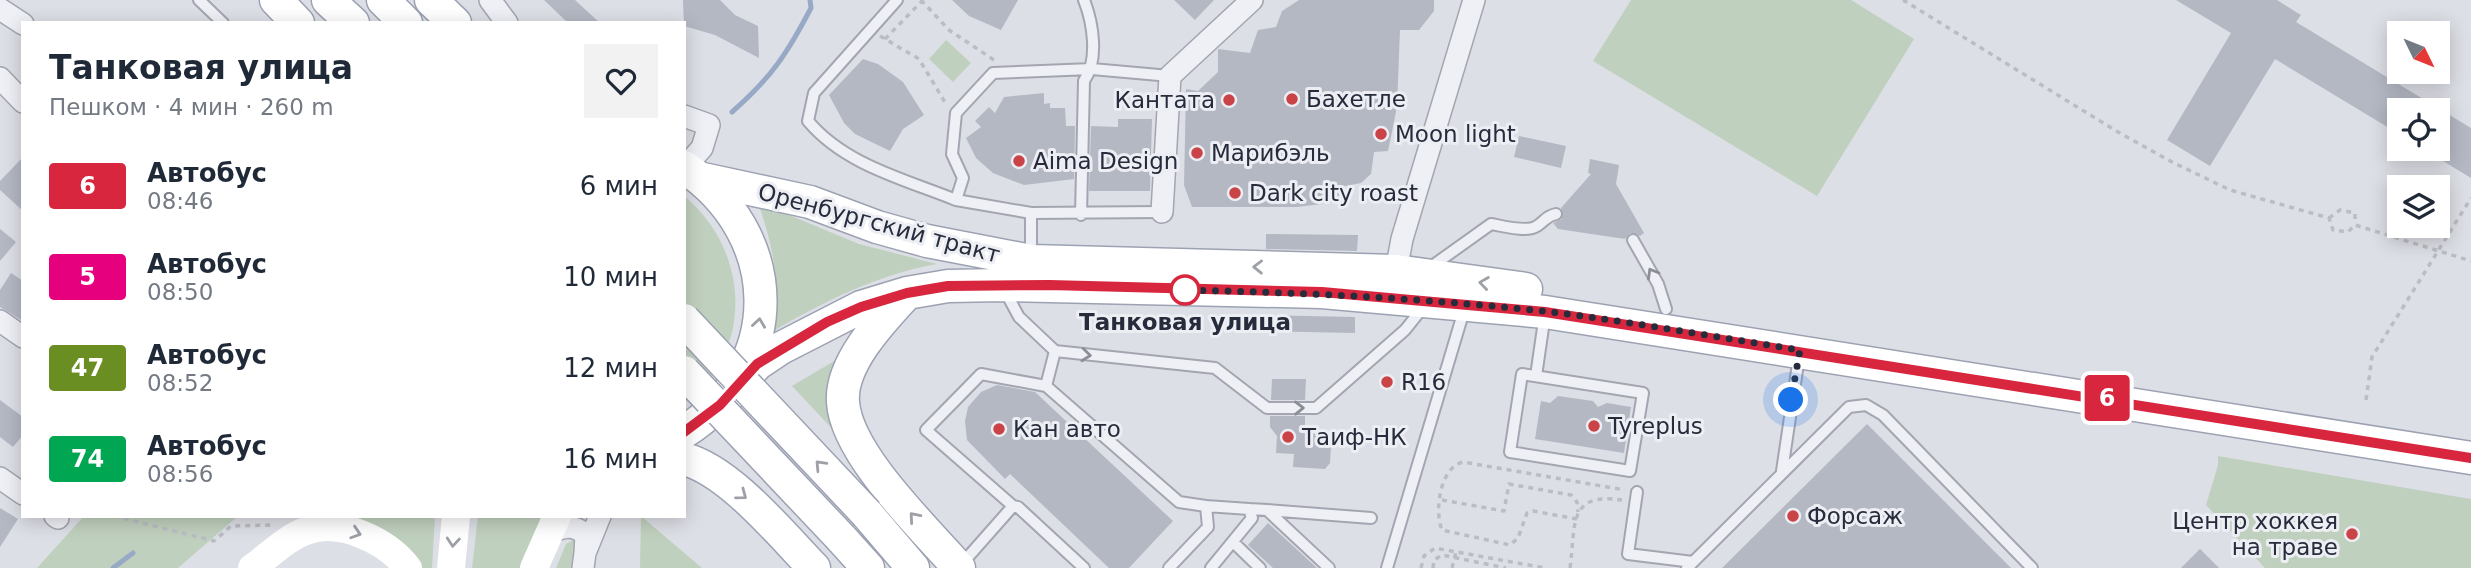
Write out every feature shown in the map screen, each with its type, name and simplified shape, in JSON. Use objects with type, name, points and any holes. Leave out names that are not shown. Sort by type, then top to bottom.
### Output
[{"type":"main road","points":[[276,0],[296,21]]},
{"type":"main road","points":[[328,0],[350,21]]},
{"type":"main road","points":[[431,0],[453,21]]},
{"type":"main road","points":[[686,430],[720,405],[737,382],[751,355],[758,332],[760,283],[756,259],[742,226],[721,196],[690,171]]},
{"type":"main road","name":"Оренбургский тракт","points":[[690,171],[810,201],[877,227],[1031,261],[1416,282],[1666,309],[2471,441]]},
{"type":"main road","name":"Оренбургский тракт","points":[[720,405],[757,364],[781,348],[861,307],[907,293],[948,286],[1003,285],[1322,292],[1416,282],[1466,304],[1545,312],[1800,350],[2471,458]]},
{"type":"main road","points":[[907,293],[867,337],[848,378],[843,402],[855,442],[888,487],[959,568]]},
{"type":"main road","points":[[686,322],[867,514],[913,568]]},
{"type":"main road","points":[[686,374],[867,568]]},
{"type":"main road","points":[[686,460],[695,462],[748,499],[814,568]]},
{"type":"street","points":[[490,0],[506,21]]},
{"type":"street","points":[[1162,212],[1170,76],[1252,0]]},
{"type":"street","points":[[1416,282],[1402,239],[1474,0]]},
{"type":"street","points":[[0,9],[21,23]]},
{"type":"street","points":[[0,78],[21,100]]},
{"type":"street","points":[[686,117],[709,125],[702,148],[690,171]]},
{"type":"street","points":[[0,321],[21,336]]},
{"type":"street","points":[[0,478],[21,493]]},
{"type":"street","points":[[450,568],[456,518]]},
{"type":"street","points":[[584,560],[599,518]]},
{"type":"street","points":[[242,568],[286,520]]},
{"type":"street","points":[[534,568],[553,525],[576,528],[586,535],[584,560]]},
{"type":"street","points":[[252,568],[295,536],[321,527],[366,536],[408,568]]},
{"type":"lane","points":[[199,0],[221,21]]},
{"type":"lane","points":[[897,0],[814,93],[808,121],[832,146],[860,162],[956,200],[1031,213],[1080,215],[1162,212]]},
{"type":"lane","points":[[1080,215],[1084,81],[1092,69],[1091,18],[1084,0]]},
{"type":"lane","points":[[956,200],[963,178],[952,154],[956,113],[996,73],[1092,69],[1170,76]]},
{"type":"lane","points":[[1031,213],[1031,261]]},
{"type":"lane","points":[[1003,285],[1019,317],[1055,352],[1215,368],[1267,408],[1316,408],[1405,330],[1416,282],[1491,224],[1529,228],[1537,226],[1546,216],[1556,214]]},
{"type":"lane","points":[[1633,240],[1658,285],[1666,309]]},
{"type":"lane","points":[[1387,568],[1460,333],[1466,304]]},
{"type":"lane","points":[[1536,376],[1545,312]]},
{"type":"lane","points":[[1782,471],[1800,350]]},
{"type":"lane","points":[[1046,386],[1055,352]]},
{"type":"lane","points":[[1522,373],[1536,376],[1643,393],[1630,471],[1510,452],[1522,373]]},
{"type":"lane","points":[[1084,568],[1018,507],[1013,506],[926,430],[981,374],[1046,386],[1179,502],[1371,517]]},
{"type":"lane","points":[[1636,497],[1628,554],[1690,565],[1849,407],[1866,405],[1884,415],[2032,568]]},
{"type":"lane","points":[[959,568],[1013,506]]},
{"type":"lane","points":[[1170,568],[1208,527],[1206,506]]},
{"type":"lane","points":[[1211,568],[1252,518],[1249,509]]},
{"type":"lane","points":[[1267,510],[1329,568]]},
{"type":"lane","points":[[1233,542],[1260,568]]},
{"type":"path","points":[[885,39],[922,0],[949,30],[994,59],[996,73]]},
{"type":"path","points":[[1903,0],[2118,132],[2172,162],[2230,190],[2329,218]]},
{"type":"path","points":[[870,30],[919,60],[937,84],[947,105],[956,113]]},
{"type":"path","points":[[2366,400],[2372,357],[2471,198]]},
{"type":"path","points":[[2340,210],[2355,213],[2355,225],[2348,232],[2333,230],[2329,218],[2340,210]]},
{"type":"path","points":[[2355,225],[2471,261]]},
{"type":"path","points":[[1577,519],[1533,511],[1527,513],[1518,538],[1510,545],[1442,530],[1437,516],[1447,472],[1454,464],[1463,461],[1636,497]]},
{"type":"path","points":[[1441,500],[1504,511],[1509,484],[1571,495],[1577,502],[1578,512],[1570,568]]},
{"type":"path","points":[[1578,512],[1587,502],[1600,497],[1636,497]]},
{"type":"path","points":[[122,518],[214,541],[231,526],[286,520]]},
{"type":"path","points":[[1421,568],[1424,556],[1435,548],[1545,568]]},
{"type":"path","points":[[1452,568],[1456,551]]},
{"type":"path","points":[[1433,568],[1434,560],[1441,555],[1506,568]]},
{"type":"green space","points":[[1631,0],[1851,0],[1914,39],[1817,196],[1593,61]]},
{"type":"green space","points":[[946,40],[971,63],[953,82],[929,59]]},
{"type":"green space","points":[[686,198],[706,218],[722,243],[732,271],[735,300],[733,329],[724,356],[707,381],[686,401]]},
{"type":"green space","points":[[758,202],[859,244],[937,264],[871,282],[770,333],[775,297],[774,267]]},
{"type":"green space","points":[[851,351],[838,435],[792,386]]},
{"type":"green space","name":"Центр хоккея на траве","points":[[2218,456],[2471,499],[2471,568],[2265,568],[2206,505],[2218,465]]},
{"type":"green space","points":[[82,518],[236,518],[178,568],[37,568]]},
{"type":"green space","points":[[343,518],[435,518],[432,568],[421,568]]},
{"type":"green space","points":[[478,518],[541,518],[521,568],[472,568]]},
{"type":"green space","points":[[641,518],[643,518],[702,568],[640,568]]},
{"type":"green space","points":[[573,540],[580,547],[576,568],[556,568],[566,544]]},
{"type":"building","points":[[544,0],[575,0],[598,21],[566,21]]},
{"type":"building","points":[[683,0],[720,0],[735,15],[758,26],[759,58],[715,35],[686,27]]},
{"type":"building","points":[[952,0],[1018,0],[1001,30],[969,16]]},
{"type":"building","points":[[1174,0],[1214,0],[1195,20]]},
{"type":"building","name":"Бахетле","points":[[1299,0],[1434,0],[1434,11],[1419,30],[1400,30],[1397,107],[1388,151],[1374,152],[1371,174],[1361,183],[1340,187],[1338,202],[1297,207],[1192,207],[1184,185],[1186,89],[1198,91],[1218,72],[1218,49],[1250,53],[1258,30],[1276,27],[1282,11]]},
{"type":"building","points":[[2176,0],[2277,0],[2301,15],[2296,22],[2387,77],[2387,84],[2398,84],[2421,98],[2387,98],[2387,127],[2275,59],[2210,166],[2167,140],[2231,33]]},
{"type":"building","points":[[863,59],[878,64],[903,82],[924,115],[903,129],[890,151],[855,134],[844,123],[829,95]]},
{"type":"building","points":[[1044,93],[1044,104],[1050,103],[1050,108],[1065,108],[1066,126],[1075,126],[1074,179],[1024,185],[993,173],[976,158],[966,138],[981,127],[975,121],[989,107],[995,113],[1004,97]]},
{"type":"building","points":[[2450,115],[2471,128],[2471,178],[2443,161],[2450,161]]},
{"type":"building","points":[[1118,119],[1152,119],[1150,191],[1089,191],[1091,126],[1118,127]]},
{"type":"building","points":[[1519,136],[1566,146],[1561,168],[1514,157]]},
{"type":"building","points":[[21,159],[21,209],[0,190],[0,181]]},
{"type":"building","points":[[1590,159],[1619,165],[1616,184],[1644,233],[1640,236],[1630,233],[1625,239],[1558,229],[1553,223],[1562,219],[1561,208],[1591,174],[1588,173]]},
{"type":"building","points":[[0,229],[16,242],[0,261]]},
{"type":"building","points":[[1266,234],[1358,235],[1357,251],[1266,249]]},
{"type":"building","points":[[11,273],[21,280],[21,320],[0,307],[0,290]]},
{"type":"building","points":[[1264,315],[1355,317],[1355,333],[1263,331]]},
{"type":"building","points":[[1272,379],[1306,379],[1305,400],[1271,400]]},
{"type":"building","points":[[997,385],[1035,392],[1173,521],[1129,568],[1109,568],[1010,474],[1005,479],[967,440],[965,421],[968,407],[981,392]]},
{"type":"building","points":[[1558,396],[1593,401],[1598,407],[1607,403],[1631,407],[1624,453],[1535,439],[1541,401],[1550,403]]},
{"type":"building","points":[[0,400],[21,416],[21,437],[13,447],[0,437]]},
{"type":"building","points":[[1270,416],[1305,416],[1305,433],[1319,434],[1331,447],[1330,463],[1325,469],[1293,467],[1294,454],[1276,453],[1277,436],[1270,427]]},
{"type":"building","points":[[1867,424],[2011,568],[1722,568]]},
{"type":"building","points":[[0,508],[18,519],[0,547]]},
{"type":"building","points":[[1268,523],[1317,568],[1273,568],[1248,545]]},
{"type":"building","points":[[2200,549],[2219,568],[2181,568]]},
{"type":"waterway","points":[[732,112],[768,76],[786,52],[811,8],[810,0]]},
{"type":"waterway","points":[[113,568],[133,553]]},
{"type":"bus line","name":"6","points":[[686,431],[720,405],[757,364],[827,322],[861,307],[907,293],[948,286],[1049,285],[1322,292],[1545,312],[2133,402],[2471,458]]},
{"type":"place","name":"Бахетле","points":[[1292,99]]},
{"type":"place","name":"Кантата","points":[[1229,100]]},
{"type":"place","name":"Moon light","points":[[1381,134]]},
{"type":"place","name":"Марибэль","points":[[1197,153]]},
{"type":"place","name":"Aima Design","points":[[1019,161]]},
{"type":"place","name":"Dark city roast","points":[[1235,193]]},
{"type":"place","name":"Танковая улица","points":[[1185,290]]},
{"type":"place","name":"R16","points":[[1387,382]]},
{"type":"place","name":"Tyreplus","points":[[1594,426]]},
{"type":"place","name":"Кан авто","points":[[999,429]]},
{"type":"place","name":"Таиф-НК","points":[[1288,437]]},
{"type":"place","name":"Форсаж","points":[[1793,516]]},
{"type":"place","name":"Центр хоккея на траве","points":[[2352,534]]},
{"type":"route","points":[[1185,290],[1175,290],[1322,292],[1466,304],[1545,312],[1800,350],[1791,400]]}]
